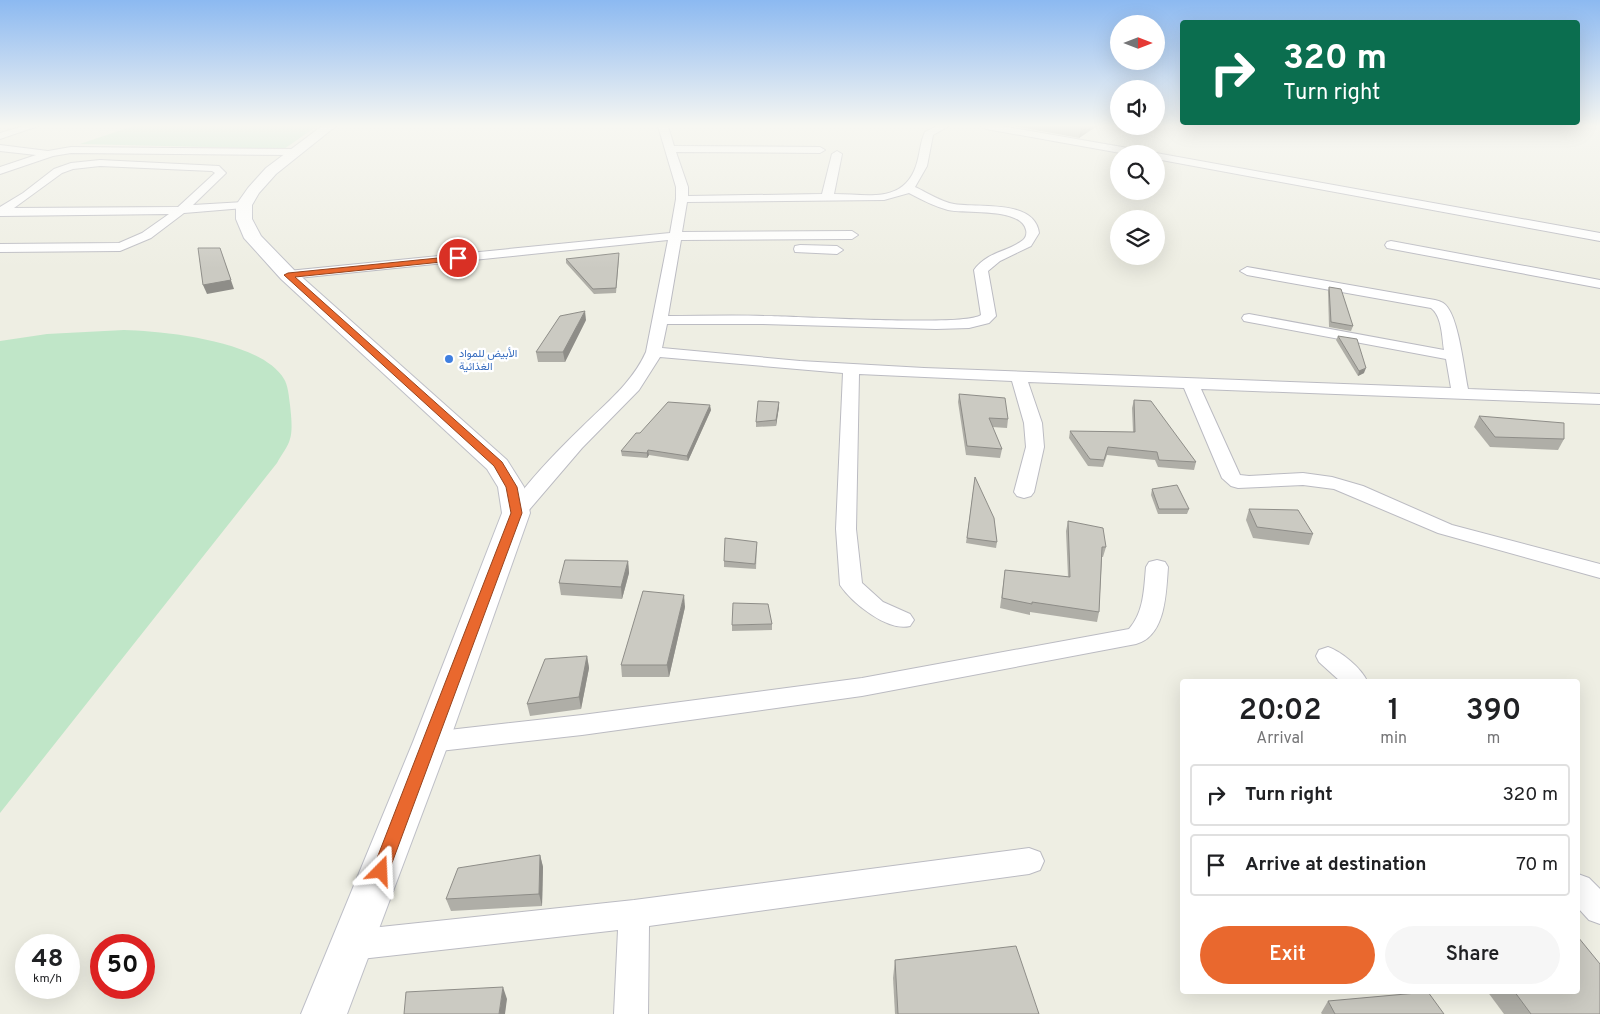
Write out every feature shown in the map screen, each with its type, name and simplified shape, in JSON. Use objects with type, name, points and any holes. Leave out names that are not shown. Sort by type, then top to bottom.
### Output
[{"type":"main road","points":[[270,173],[260,181],[244,205],[244,218],[253,238],[288,275],[498,465],[511,487],[516,513],[430,742],[324,1014]]},
{"type":"street","points":[[0,212],[27,195],[55,173]]},
{"type":"street","points":[[27,195],[86,173]]},
{"type":"street","points":[[0,248],[120,247],[140,241],[180,210],[221,173]]},
{"type":"street","points":[[516,513],[557,463],[649,367],[654,352],[682,199],[682,187],[677,173]]},
{"type":"street","points":[[827,198],[833,173]]},
{"type":"street","points":[[682,199],[884,197],[902,193],[912,185],[917,173]]},
{"type":"street","points":[[1251,173],[1600,237]]},
{"type":"street","points":[[660,320],[762,320],[936,325],[969,324],[984,320],[989,316],[981,270],[995,258],[1027,243],[1031,239],[1032,229],[1028,221],[1011,212],[950,206],[908,188]]},
{"type":"street","points":[[0,212],[180,210],[244,205]]},
{"type":"street","points":[[288,275],[675,236],[852,235]]},
{"type":"street","points":[[776,236],[778,244],[782,248],[837,250]]},
{"type":"street","points":[[1391,245],[1600,284]]},
{"type":"street","points":[[1246,271],[1435,304],[1442,308],[1447,323],[1461,395]]},
{"type":"street","points":[[1249,318],[1453,356]]},
{"type":"street","points":[[654,352],[852,369],[1019,378],[1600,399]]},
{"type":"street","points":[[852,369],[846,529],[851,585],[875,607],[902,620]]},
{"type":"street","points":[[1019,378],[1033,423],[1035,446],[1024,492]]},
{"type":"street","points":[[1191,384],[1232,478],[1238,482],[1306,479],[1326,481],[1361,492],[1407,514],[1445,529],[1600,571]]},
{"type":"street","points":[[430,742],[582,725],[862,687],[1136,636],[1147,625],[1154,602],[1157,567]]},
{"type":"street","points":[[1328,656],[1353,679]]},
{"type":"street","points":[[352,944],[634,914],[1029,861]]},
{"type":"street","points":[[1580,890],[1600,910]]},
{"type":"street","points":[[631,1014],[634,914]]},
{"type":"green space","points":[[124,330],[163,333],[211,341],[255,355],[272,366],[284,379],[287,388],[292,422],[290,439],[277,463],[0,813],[0,341],[47,334]]},
{"type":"building","points":[[198,248],[220,248],[231,280],[203,285]]},
{"type":"building","points":[[619,253],[616,288],[593,289],[566,259]]},
{"type":"building","points":[[1329,287],[1341,289],[1353,326],[1331,322]]},
{"type":"building","points":[[585,311],[563,352],[536,352],[560,316]]},
{"type":"building","points":[[1338,336],[1357,339],[1366,368],[1359,371]]},
{"type":"building","points":[[959,394],[1005,398],[1008,419],[989,418],[1002,449],[967,446]]},
{"type":"building","points":[[1134,400],[1151,401],[1196,462],[1159,460],[1157,452],[1108,447],[1104,460],[1090,459],[1070,431],[1135,432]]},
{"type":"building","points":[[758,401],[779,402],[776,420],[756,422]]},
{"type":"building","points":[[668,402],[710,405],[687,456],[648,450],[647,453],[621,451],[636,433],[640,433]]},
{"type":"building","points":[[1479,416],[1564,423],[1564,439],[1495,437]]},
{"type":"building","points":[[975,477],[994,518],[997,542],[967,538]]},
{"type":"building","points":[[1177,485],[1189,509],[1159,509],[1152,489]]},
{"type":"building","points":[[1249,509],[1298,510],[1313,534],[1257,527]]},
{"type":"building","points":[[1068,521],[1103,528],[1106,547],[1102,547],[1099,612],[1032,602],[1032,604],[1002,598],[1005,570],[1070,577]]},
{"type":"building","points":[[725,538],[757,542],[755,564],[724,561]]},
{"type":"building","points":[[565,560],[628,561],[621,587],[559,583]]},
{"type":"building","points":[[643,591],[684,595],[667,665],[621,665]]},
{"type":"building","points":[[733,603],[768,604],[772,624],[732,625]]},
{"type":"building","points":[[587,656],[579,697],[527,704],[545,659]]},
{"type":"building","points":[[540,855],[539,894],[446,899],[458,868]]},
{"type":"building","points":[[1580,939],[1600,964],[1600,1014],[1531,1014],[1516,994],[1580,994]]},
{"type":"building","points":[[1016,946],[1039,1014],[898,1014],[895,960]]},
{"type":"building","points":[[503,987],[499,1014],[404,1014],[406,992]]},
{"type":"building","points":[[1406,994],[1429,994],[1444,1014],[1335,1014],[1328,1001]]},
{"type":"place","name":"الأبيض للمواد الغذائية","points":[[449,359]]},
{"type":"route","points":[[381,871],[516,513],[511,487],[498,465],[288,275],[458,258]]}]
